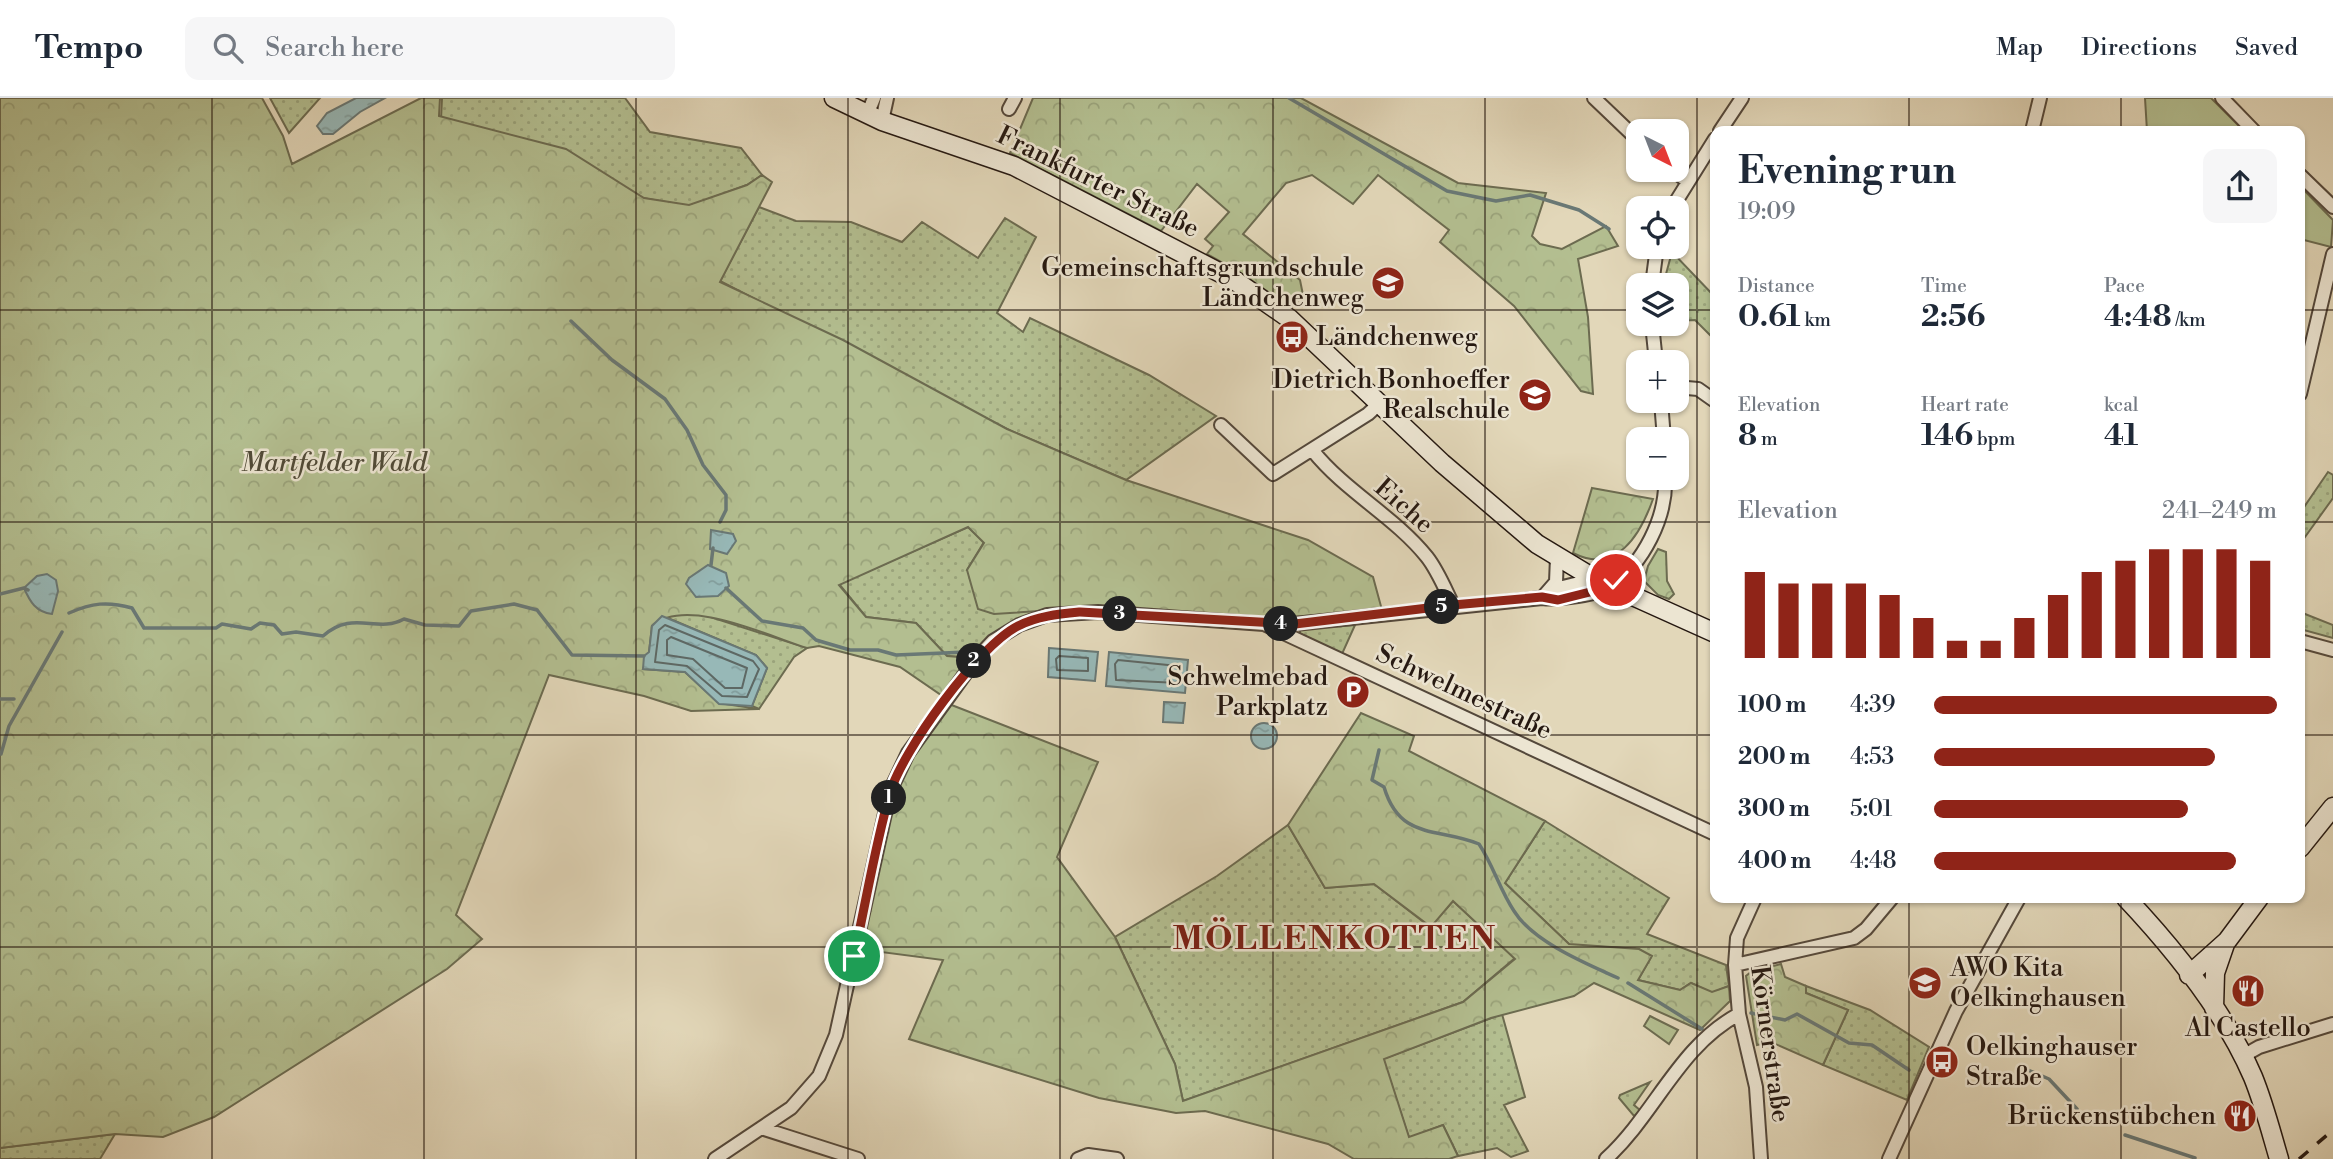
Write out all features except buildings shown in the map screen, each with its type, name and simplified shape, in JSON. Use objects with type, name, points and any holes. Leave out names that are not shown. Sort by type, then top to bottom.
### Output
[{"type":"main road","name":"Frankfurter Straße","points":[[834,98],[1014,166],[1219,271],[1290,319],[1484,501],[1557,557],[1591,579],[1710,631]]},
{"type":"main road","points":[[2305,842],[2333,807]]},
{"type":"main road","points":[[2131,903],[2189,975],[2243,1056],[2263,1105],[2273,1157]]},
{"type":"main road","points":[[2189,975],[2227,941],[2255,903]]},
{"type":"main road","points":[[2214,1010],[2215,974],[2227,941]]},
{"type":"street","points":[[874,111],[887,98]]},
{"type":"street","points":[[1594,98],[1626,129]]},
{"type":"street","points":[[1723,126],[1742,98]]},
{"type":"street","points":[[2033,126],[2040,98]]},
{"type":"street","points":[[2222,98],[2249,126]]},
{"type":"street","points":[[1689,178],[1710,146]]},
{"type":"street","points":[[2305,181],[2333,207]]},
{"type":"street","points":[[2305,352],[2333,254]]},
{"type":"street","points":[[1689,388],[1698,389],[1710,397]]},
{"type":"street","points":[[1221,425],[1273,474],[1313,451],[1380,403]]},
{"type":"street","name":"Eiche","points":[[1313,451],[1331,473],[1417,545],[1430,560],[1453,605]]},
{"type":"street","points":[[1264,624],[1336,620],[1547,594],[1591,579],[1648,544],[1659,517],[1663,490]]},
{"type":"street","points":[[1547,594],[1559,569],[1557,557]]},
{"type":"street","points":[[1547,594],[1558,600],[1575,596],[1591,579]]},
{"type":"street","points":[[1575,596],[1591,579]]},
{"type":"street","name":"Schwelmestraße","points":[[715,1159],[791,1108],[818,1076],[836,1035],[890,791],[908,753],[976,659],[993,641],[1019,625],[1047,615],[1098,612],[1264,624],[1710,832]]},
{"type":"street","points":[[2305,642],[2333,650]]},
{"type":"street","name":"Körnerstraße","points":[[1753,903],[1737,938],[1735,965],[1739,1014],[1756,1087],[1761,1159]]},
{"type":"street","points":[[1735,965],[1854,938],[1872,923],[1888,903]]},
{"type":"street","points":[[1889,1159],[1956,1012],[2016,903]]},
{"type":"street","points":[[1606,1159],[1628,1138],[1684,1059],[1718,1026],[1739,1014]]},
{"type":"street","points":[[2243,1056],[2259,1047],[2333,1024]]},
{"type":"street","points":[[761,1128],[858,1159]]},
{"type":"street","points":[[1078,1159],[1088,1156],[1117,1159]]},
{"type":"green space","name":"Martfelder Wald","points":[[0,98],[262,98],[283,136],[292,164],[421,98],[440,98],[439,116],[566,149],[644,198],[689,205],[747,185],[762,175],[772,182],[720,282],[843,340],[1007,429],[1126,480],[1308,540],[1373,577],[1382,610],[1262,619],[1055,610],[994,614],[978,609],[967,570],[984,543],[968,527],[839,585],[866,617],[916,623],[947,656],[972,658],[944,697],[900,667],[819,646],[807,648],[728,621],[685,615],[667,618],[652,626],[649,652],[643,669],[685,672],[719,703],[759,709],[691,711],[644,696],[549,675],[456,915],[482,939],[447,969],[214,1117],[163,1137],[115,1134],[0,1148]]},
{"type":"green space","points":[[270,98],[320,98],[289,133]]},
{"type":"green space","points":[[442,98],[625,98],[650,132],[741,148],[762,175],[747,185],[689,206],[643,198],[441,119]]},
{"type":"green space","points":[[1033,98],[1301,98],[1458,183],[1546,193],[1532,236],[1540,244],[1562,249],[1606,226],[1618,246],[1578,259],[1588,317],[1593,394],[1581,391],[1514,306],[1440,242],[1449,230],[1378,175],[1353,204],[1312,175],[1286,183],[1243,234],[1300,280],[1303,295],[1291,308],[1241,273],[1207,254],[1213,246],[1205,239],[1229,212],[1197,184],[1161,231],[1010,153]]},
{"type":"green space","points":[[2145,98],[2211,98],[2239,126],[2147,126]]},
{"type":"green space","points":[[2305,191],[2333,220],[2331,247],[2305,240]]},
{"type":"green space","points":[[759,207],[796,221],[851,222],[902,242],[922,222],[978,258],[1005,218],[1036,237],[997,313],[1023,332],[1030,318],[1149,375],[1216,416],[1126,480],[1007,429],[720,281]]},
{"type":"green space","points":[[1670,259],[1679,259],[1710,292],[1710,335],[1695,320],[1689,320],[1689,273],[1666,273]]},
{"type":"green space","points":[[2328,472],[2333,475],[2333,498],[2305,537],[2305,506]]},
{"type":"green space","points":[[1592,488],[1653,499],[1633,538],[1614,555],[1602,559],[1588,559],[1573,553]]},
{"type":"green space","points":[[968,527],[984,542],[967,570],[1055,610],[972,658],[947,656],[916,623],[866,617],[839,584]]},
{"type":"green space","points":[[1658,549],[1666,552],[1667,581],[1674,594],[1669,599],[1658,595],[1644,581],[1648,566]]},
{"type":"green space","points":[[698,613],[807,648],[794,657],[759,709],[752,706],[767,668],[756,655],[663,616]]},
{"type":"green space","points":[[2305,614],[2333,625],[2333,638],[2305,630]]},
{"type":"green space","points":[[1355,625],[1342,654],[1300,634],[1300,629]]},
{"type":"green space","points":[[949,704],[1098,762],[1057,857],[1115,937],[1175,1064],[1183,1101],[1463,1002],[1515,959],[1453,901],[1431,927],[1374,884],[1325,888],[1288,825],[1361,713],[1414,736],[1409,751],[1545,821],[1505,883],[1569,944],[1639,949],[1652,956],[1638,980],[1680,990],[1691,983],[1712,992],[1729,986],[1730,1001],[1700,1030],[1594,983],[1574,996],[1491,1018],[1384,1059],[1409,1137],[1443,1125],[1458,1156],[1449,1159],[1354,1159],[1328,1144],[1205,1111],[1176,1113],[1099,1098],[909,1039],[943,960],[858,949],[893,793],[912,756]]},
{"type":"green space","points":[[1545,821],[1669,898],[1647,934],[1726,965],[1729,986],[1712,993],[1691,983],[1680,990],[1638,980],[1651,957],[1639,949],[1570,945],[1505,883]]},
{"type":"green space","points":[[1288,825],[1325,888],[1374,884],[1430,927],[1453,901],[1515,958],[1463,1002],[1183,1101],[1175,1064],[1115,937],[1217,876]]},
{"type":"green space","points":[[1781,964],[1785,977],[1806,986],[1806,993],[1848,1010],[1823,1065],[1771,1042],[1757,1045],[1746,976],[1751,972]]},
{"type":"green space","points":[[1806,986],[1870,1010],[1929,1047],[1907,1100],[1823,1065],[1848,1010],[1806,993]]},
{"type":"green space","points":[[1502,1014],[1525,1097],[1504,1105],[1528,1151],[1511,1157],[1497,1148],[1458,1156],[1443,1125],[1409,1138],[1383,1059]]},
{"type":"green space","points":[[1650,1016],[1678,1030],[1669,1044],[1644,1026]]},
{"type":"green space","points":[[1650,1082],[1634,1105],[1641,1111],[1634,1116],[1619,1098],[1620,1095]]},
{"type":"green space","points":[[115,1134],[100,1159],[0,1159],[0,1148]]},
{"type":"water","points":[[356,98],[385,98],[360,112],[333,134],[323,134],[317,126],[327,113]]},
{"type":"water","points":[[711,530],[733,534],[736,541],[727,554],[710,549]]},
{"type":"water","points":[[708,565],[726,573],[729,586],[718,596],[696,597],[686,584],[689,578]]},
{"type":"water","points":[[47,574],[56,580],[58,591],[52,614],[34,606],[24,588],[37,576]]},
{"type":"water","points":[[662,616],[756,655],[767,668],[752,706],[719,704],[685,672],[643,669],[644,656],[649,652],[652,626]]},
{"type":"water","points":[[1049,648],[1098,652],[1095,681],[1048,677]]},
{"type":"water","points":[[1109,652],[1188,660],[1185,693],[1106,686]]},
{"type":"water","points":[[1164,702],[1185,703],[1183,723],[1163,722]]},
{"type":"water","points":[[1264,723],[1273,727],[1277,736],[1273,745],[1264,749],[1255,745],[1251,736],[1255,727]]},
{"type":"waterway","points":[[1289,98],[1447,191],[1496,201],[1530,195],[1579,210],[1609,229]]},
{"type":"waterway","points":[[571,321],[612,360],[665,399],[687,430],[703,465],[726,495],[726,510],[720,522]]},
{"type":"waterway","points":[[711,565],[713,548]]},
{"type":"waterway","points":[[0,594],[24,588],[28,590]]},
{"type":"waterway","points":[[726,588],[762,621],[803,628],[816,640],[850,650],[878,650],[896,655],[967,652]]},
{"type":"waterway","points":[[69,613],[92,605],[115,604],[132,608],[144,628],[216,628],[222,624],[251,629],[260,623],[274,625],[282,634],[296,632],[323,636],[345,624],[384,624],[404,619],[425,625],[459,626],[471,611],[514,604],[537,610],[572,655],[644,656]]},
{"type":"waterway","points":[[1,754],[9,726],[62,632]]},
{"type":"waterway","points":[[0,699],[14,699]]},
{"type":"waterway","points":[[1379,750],[1372,780],[1384,787],[1400,816],[1422,829],[1479,844],[1509,903],[1534,933],[1562,951],[1618,978]]},
{"type":"waterway","points":[[1628,983],[1702,1029]]},
{"type":"waterway","points":[[1751,1013],[1785,1020],[1797,1014],[1849,1043],[1872,1045],[1909,1070]]},
{"type":"waterway","points":[[2028,1070],[2049,1079],[2077,1109]]},
{"type":"waterway","points":[[2125,1135],[2195,1158]]},
{"type":"railway","points":[[2299,1159],[2333,1130]]},
{"type":"place","name":"Gemeinschaftsgrundschule Ländchenweg","points":[[1388,283]]},
{"type":"place","name":"Ländchenweg","points":[[1292,337]]},
{"type":"place","name":"Dietrich Bonhoeffer Realschule","points":[[1535,395]]},
{"type":"place","name":"Schwelmebad Parkplatz","points":[[1353,692]]},
{"type":"place","name":"AWO Kita Oelkinghausen","points":[[1925,983]]},
{"type":"place","name":"Al Castello","points":[[2248,991]]},
{"type":"place","name":"Oelkinghauser Straße","points":[[1942,1062]]},
{"type":"place","name":"Brückenstübchen","points":[[2240,1116]]},
{"type":"district","name":"MÖLLENKOTTEN","points":[[1335,939]]},
{"type":"route","points":[[854,956],[890,791],[908,753],[976,659],[993,641],[1019,625],[1047,615],[1080,612],[1295,624],[1453,605],[1542,597],[1558,600],[1610,587],[1616,580]]}]
